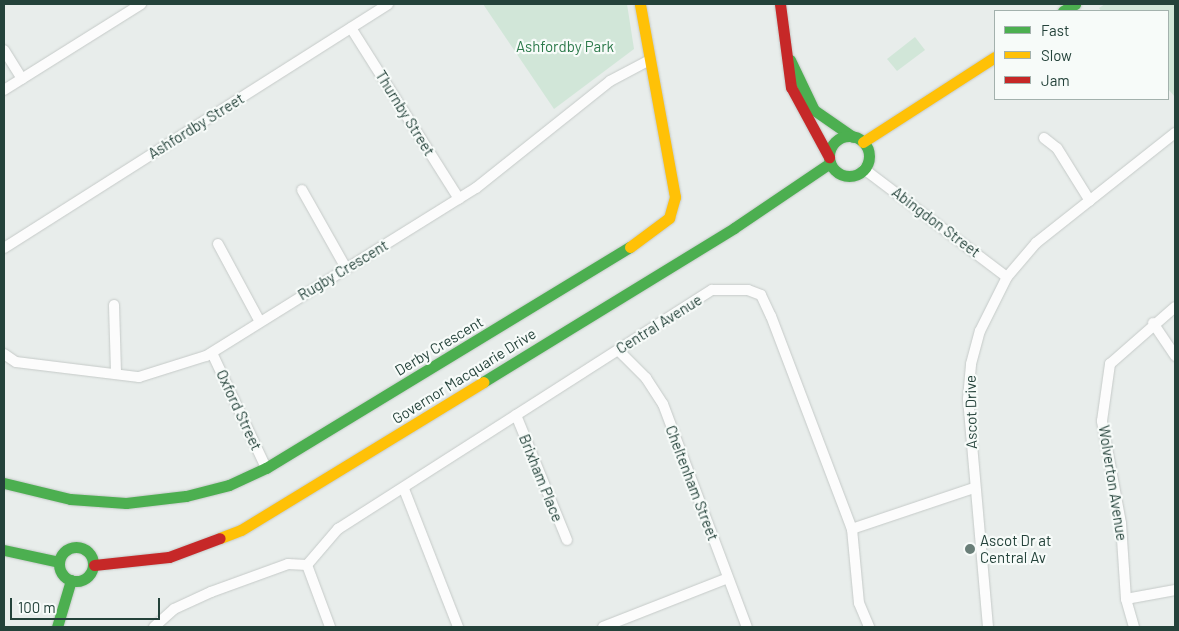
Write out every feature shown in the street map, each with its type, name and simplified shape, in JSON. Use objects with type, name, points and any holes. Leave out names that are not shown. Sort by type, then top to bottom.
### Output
[{"type":"main road","name":"Derby Crescent","points":[[4,483],[70,499],[126,503],[208,491],[266,468],[645,238],[669,218],[675,197],[648,61],[640,4]]},
{"type":"main road","points":[[780,4],[790,60],[814,110],[863,142],[869,158],[864,169],[854,175],[842,175],[830,160],[796,101],[788,74],[790,60]]},
{"type":"main road","points":[[863,142],[994,58]]},
{"type":"main road","points":[[830,160],[836,142],[852,136]]},
{"type":"main road","name":"Governor Macquarie Drive","points":[[94,565],[169,557],[241,530],[734,228],[830,160]]},
{"type":"main road","points":[[81,547],[90,554],[94,565],[86,578],[71,580],[62,573],[59,562],[69,548],[81,547]]},
{"type":"main road","points":[[4,550],[59,562]]},
{"type":"main road","points":[[57,627],[71,580]]},
{"type":"street","points":[[4,90],[141,4]]},
{"type":"street","name":"Ashfordby Street","points":[[4,248],[388,4]]},
{"type":"street","name":"Thurnby Street","points":[[351,28],[459,199]]},
{"type":"street","points":[[4,50],[22,79]]},
{"type":"street","name":"Rugby Crescent","points":[[4,354],[16,362],[139,377],[212,353],[259,320],[459,199],[610,81],[648,61]]},
{"type":"street","name":"Ascot Drive","points":[[988,627],[974,488],[968,399],[970,371],[983,325],[1007,277],[1036,243],[1175,133]]},
{"type":"street","points":[[1044,138],[1057,148],[1090,201]]},
{"type":"street","name":"Abingdon Street","points":[[864,169],[1007,277]]},
{"type":"street","points":[[302,190],[346,268]]},
{"type":"street","points":[[218,244],[259,320]]},
{"type":"street","name":"Central Avenue","points":[[307,565],[338,529],[404,489],[712,290],[748,290],[761,296],[852,529],[859,604],[869,627]]},
{"type":"street","points":[[114,305],[116,374]]},
{"type":"street","name":"Wolverton Avenue","points":[[1134,627],[1126,599],[1121,524],[1102,421],[1110,364],[1153,323],[1175,307]]},
{"type":"street","points":[[1153,323],[1175,356]]},
{"type":"street","name":"Cheltenham Street","points":[[618,350],[646,378],[662,404],[747,627]]},
{"type":"street","name":"Oxford Street","points":[[212,353],[266,468]]},
{"type":"street","name":"Brixham Place","points":[[516,415],[566,540]]},
{"type":"street","points":[[852,529],[974,488]]},
{"type":"street","points":[[404,489],[458,627]]},
{"type":"street","points":[[154,627],[174,609],[211,592],[288,564],[307,565],[330,627]]},
{"type":"street","points":[[603,627],[728,578]]},
{"type":"street","points":[[1126,599],[1175,590]]},
{"type":"green space","name":"Ashfordby Park","points":[[483,4],[627,4],[634,49],[554,109]]},
{"type":"green space","points":[[1105,4],[1175,4],[1175,97],[1169,90],[1169,10],[1100,10],[1099,8]]},
{"type":"green space","points":[[915,37],[925,50],[897,71],[887,59]]},
{"type":"traffic: fast","points":[[1065,10],[1075,4]]},
{"type":"traffic: fast","points":[[790,60],[814,110],[853,137]]},
{"type":"traffic: fast","points":[[849,136],[863,142],[869,156],[863,170],[849,176],[835,170],[829,156],[835,142],[849,136]]},
{"type":"traffic: fast","points":[[483,382],[734,228],[830,163]]},
{"type":"traffic: fast","points":[[4,483],[70,499],[126,503],[186,496],[229,485],[266,468],[630,247]]},
{"type":"traffic: fast","points":[[76,547],[83,548],[88,552],[92,557],[93,564],[92,571],[88,576],[83,580],[76,581],[69,580],[64,576],[60,571],[59,564],[60,557],[64,552],[69,548],[76,547]]},
{"type":"traffic: fast","points":[[4,550],[59,562]]},
{"type":"traffic: fast","points":[[57,627],[71,580]]},
{"type":"traffic: slow","points":[[630,247],[669,218],[675,197],[640,4]]},
{"type":"traffic: slow","points":[[863,142],[994,58]]},
{"type":"traffic: slow","points":[[220,538],[241,530],[483,382]]},
{"type":"traffic: jam","points":[[780,4],[791,87],[829,157]]},
{"type":"traffic: jam","points":[[94,565],[169,557],[220,538]]},
{"type":"place","name":"Ascot Dr at Central Av","points":[[970,549]]}]
